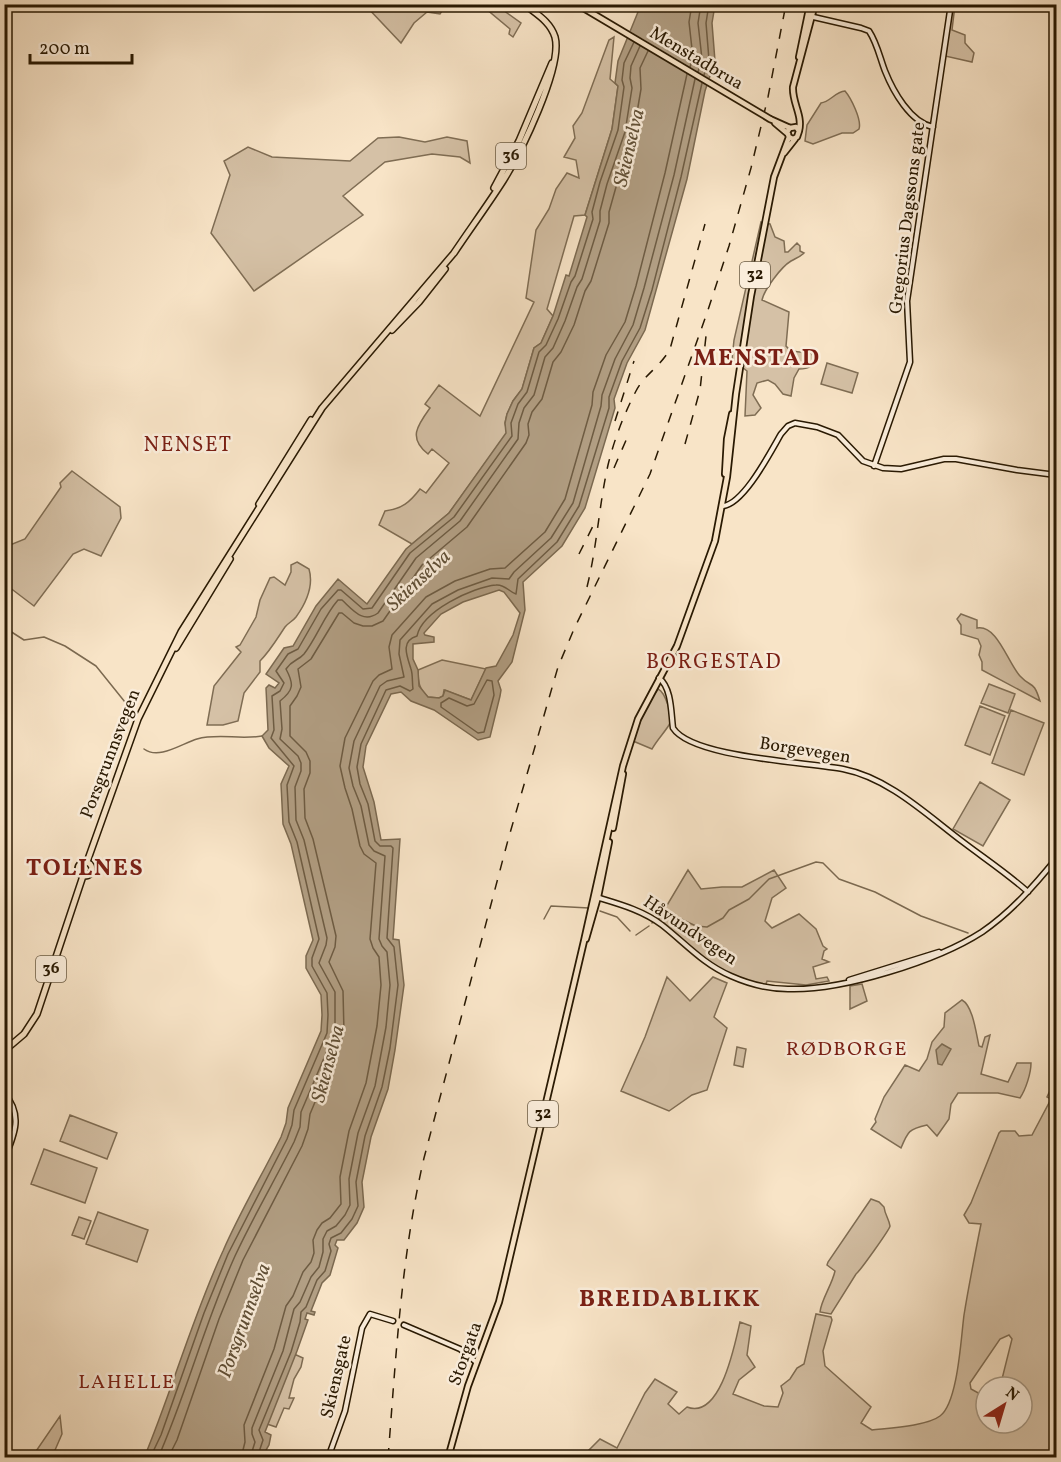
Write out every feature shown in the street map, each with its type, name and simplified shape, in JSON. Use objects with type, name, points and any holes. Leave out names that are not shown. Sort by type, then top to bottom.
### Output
[{"type":"highway","name":"Porsgrunnsvegen","points":[[519,4],[531,10]]},
{"type":"highway","name":"Porsgrunnsvegen","points":[[87,862],[138,718],[181,632],[220,568],[322,408],[348,375],[403,320],[439,278],[504,179],[552,74],[556,51],[552,30],[544,19],[524,4]]},
{"type":"highway","name":"Porsgrunnsvegen","points":[[83,876],[78,867],[87,862]]},
{"type":"highway","name":"Porsgrunnsvegen","points":[[83,876],[92,872],[92,866],[87,862]]},
{"type":"highway","name":"Porsgrunnsvegen","points":[[4,1051],[24,1035],[37,1014],[83,876]]},
{"type":"main road","name":"32","points":[[781,158],[799,136],[801,119],[793,96],[813,4]]},
{"type":"main road","name":"Menstadbrua","points":[[578,5],[770,119],[791,127]]},
{"type":"main road","name":"32","points":[[596,897],[626,760],[638,719],[673,654],[709,561],[723,506],[727,439],[774,177],[791,127],[799,112]]},
{"type":"main road","name":"Menstadbrua","points":[[770,119],[788,136]]},
{"type":"main road","points":[[791,127],[796,127],[799,131]]},
{"type":"main road","points":[[788,136],[795,139]]},
{"type":"main road","name":"Storgata","points":[[448,1458],[468,1386],[499,1302],[596,897]]},
{"type":"street","name":"Gregorius Dagssons gate","points":[[874,466],[910,362],[907,301],[951,4]]},
{"type":"street","points":[[810,17],[861,28],[869,32],[890,81],[905,106],[917,120],[933,127]]},
{"type":"street","points":[[723,506],[732,503],[745,489],[781,434],[788,426],[795,423],[817,427],[838,435],[859,459],[874,466],[901,469],[944,459],[956,459],[1056,475]]},
{"type":"street","name":"Borgevegen","points":[[661,679],[668,690],[674,728],[681,737],[721,753],[826,766],[861,774],[900,795],[1028,892]]},
{"type":"street","name":"Håvundvegen","points":[[596,897],[630,907],[651,918],[708,964],[738,980],[790,990],[842,982],[949,950],[992,925],[1028,892],[1056,859]]},
{"type":"street","points":[[4,1093],[12,1102],[17,1122],[4,1160]]},
{"type":"street","name":"Skiensgate","points":[[328,1458],[345,1411],[362,1328],[368,1315],[393,1321]]},
{"type":"street","points":[[404,1325],[460,1348],[477,1362]]},
{"type":"shaded area","points":[[365,5],[446,5],[440,14],[427,12],[414,23],[401,43]]},
{"type":"shaded area","points":[[475,5],[496,5],[521,23],[513,37],[509,34],[510,29],[486,9]]},
{"type":"shaded area","points":[[953,5],[955,5],[952,30],[965,35],[965,43],[974,53],[972,62],[945,56]]},
{"type":"shaded area","points":[[614,37],[610,79],[618,86],[612,129],[585,215],[574,216],[547,309],[553,316],[541,343],[534,348],[522,389],[507,414],[505,423],[507,433],[449,513],[412,544],[379,525],[385,511],[405,504],[420,489],[426,493],[449,463],[432,449],[428,454],[418,443],[416,437],[418,426],[430,408],[425,404],[439,385],[480,416],[534,302],[526,298],[536,230],[549,209],[556,189],[567,173],[579,178],[576,160],[564,157],[575,138],[573,126],[582,113],[609,40]]},
{"type":"shaded area","points":[[845,91],[853,104],[860,125],[859,129],[853,133],[842,133],[813,144],[805,141],[807,125],[821,103]]},
{"type":"shaded area","points":[[399,137],[425,142],[447,137],[467,141],[470,163],[460,157],[432,154],[385,162],[343,196],[363,215],[254,291],[211,233],[230,175],[224,161],[248,147],[272,157],[350,161],[378,138]]},
{"type":"shaded area","points":[[761,222],[770,224],[775,237],[784,241],[785,252],[797,243],[800,251],[804,253],[783,268],[769,285],[762,300],[789,312],[786,346],[794,351],[810,352],[814,357],[810,367],[799,369],[794,378],[791,396],[783,394],[775,384],[768,380],[757,383],[753,395],[761,408],[755,415],[745,416],[747,371],[732,359],[734,340]]},
{"type":"shaded area","points":[[827,363],[858,373],[852,393],[821,384]]},
{"type":"shaded area","points":[[72,471],[120,507],[121,518],[101,556],[84,549],[73,554],[34,606],[5,584],[5,547],[25,539],[61,487],[60,483]]},
{"type":"shaded area","points":[[297,562],[309,569],[310,575],[310,588],[303,606],[260,661],[260,672],[244,693],[238,721],[223,725],[207,725],[214,686],[241,652],[236,647],[240,645],[256,617],[260,600],[270,578],[274,577],[285,585],[291,572],[291,565]]},
{"type":"shaded area","points":[[961,614],[977,620],[977,628],[984,628],[996,638],[1020,676],[1034,687],[1040,701],[982,670],[979,655],[981,646],[978,639],[961,634],[961,625],[957,619]]},
{"type":"shaded area","points":[[442,660],[486,669],[471,700],[444,690],[443,696],[439,698],[428,697],[423,691],[419,682],[418,670]]},
{"type":"shaded area","points":[[989,684],[1015,694],[1008,713],[981,703]]},
{"type":"shaded area","points":[[658,689],[668,705],[670,721],[652,749],[633,741],[646,706]]},
{"type":"shaded area","points":[[980,706],[1005,716],[990,755],[965,745]]},
{"type":"shaded area","points":[[1011,710],[1044,723],[1024,775],[992,763]]},
{"type":"shaded area","points":[[980,782],[1010,800],[983,846],[953,829]]},
{"type":"shaded area","points":[[688,870],[701,889],[742,887],[774,870],[786,888],[772,898],[765,921],[772,928],[799,914],[816,929],[823,946],[827,949],[822,959],[829,962],[813,967],[816,979],[827,977],[829,981],[806,985],[767,981],[765,987],[721,972],[657,922]]},
{"type":"shaded area","points":[[667,977],[690,1001],[713,977],[727,983],[714,1017],[727,1028],[707,1090],[692,1095],[669,1111],[621,1091],[645,1037]]},
{"type":"shaded area","points":[[862,984],[867,1001],[850,1009],[850,986]]},
{"type":"shaded area","points":[[962,1000],[969,1008],[979,1046],[982,1047],[985,1037],[990,1035],[981,1074],[1008,1082],[1017,1063],[1031,1063],[1024,1090],[1020,1098],[998,1093],[958,1093],[951,1104],[949,1119],[937,1136],[927,1125],[916,1128],[908,1134],[901,1148],[871,1129],[876,1122],[875,1119],[884,1097],[905,1065],[919,1071],[927,1059],[932,1042],[944,1027],[945,1013]]},
{"type":"shaded area","points":[[737,1047],[746,1049],[743,1067],[734,1065]]},
{"type":"shaded area","points":[[1056,1078],[1056,1457],[582,1457],[600,1439],[617,1448],[645,1393],[655,1379],[677,1392],[668,1404],[679,1414],[687,1407],[699,1408],[709,1402],[717,1391],[730,1362],[740,1322],[751,1326],[747,1355],[755,1367],[739,1380],[733,1394],[764,1406],[778,1407],[783,1393],[781,1386],[790,1379],[797,1368],[804,1364],[816,1314],[831,1317],[832,1320],[823,1351],[825,1366],[871,1407],[861,1423],[872,1430],[917,1424],[940,1416],[946,1409],[955,1384],[964,1315],[981,1224],[969,1223],[964,1215],[999,1133],[1015,1131],[1019,1136],[1032,1135],[1051,1099],[1047,1097]]},
{"type":"shaded area","points":[[70,1115],[117,1133],[107,1159],[60,1141]]},
{"type":"shaded area","points":[[44,1149],[97,1168],[85,1203],[31,1184]]},
{"type":"shaded area","points":[[871,1199],[884,1207],[890,1226],[831,1314],[820,1312],[835,1271],[827,1265],[828,1262]]},
{"type":"shaded area","points":[[98,1212],[148,1230],[137,1262],[86,1244]]},
{"type":"shaded area","points":[[79,1217],[91,1221],[84,1239],[72,1235]]},
{"type":"shaded area","points":[[294,1354],[303,1358],[289,1398],[294,1398],[289,1409],[284,1408],[276,1427],[267,1424]]},
{"type":"shaded area","points":[[60,1416],[62,1434],[52,1457],[32,1457]]},
{"type":"water","points":[[637,5],[715,5],[712,23],[715,61],[705,91],[687,179],[645,330],[627,363],[614,399],[615,408],[585,508],[562,546],[523,582],[525,610],[512,662],[498,681],[501,690],[490,737],[478,740],[434,710],[411,701],[401,692],[391,694],[366,746],[363,767],[374,802],[381,840],[400,839],[393,939],[399,940],[404,985],[388,1089],[371,1137],[362,1182],[364,1207],[357,1223],[344,1240],[337,1240],[335,1245],[338,1248],[330,1275],[322,1283],[311,1311],[315,1312],[314,1315],[307,1313],[305,1319],[308,1320],[265,1432],[271,1435],[269,1445],[262,1457],[144,1458],[212,1276],[281,1137],[288,1108],[321,1031],[321,995],[306,968],[306,956],[313,940],[291,844],[283,824],[281,784],[289,766],[269,748],[262,736],[268,730],[266,688],[269,685],[275,688],[279,683],[266,674],[284,648],[293,646],[316,606],[338,579],[367,604],[406,549],[449,513],[506,433],[507,414],[522,389],[534,348],[541,343],[553,316],[566,275],[569,276],[612,129],[618,86],[615,83],[618,61],[638,12]],"holes":[[[499,590],[504,592],[520,613],[513,635],[496,666],[486,668],[471,700],[445,690],[443,696],[439,698],[428,697],[419,686],[418,670],[413,659],[413,644],[434,642],[434,637],[424,633],[441,614],[463,602]]]},
{"type":"water","points":[[942,1044],[951,1049],[942,1065],[938,1064],[936,1050]]},
{"type":"pier","points":[[628,30],[712,80],[710,86],[626,36]]},
{"type":"waterway","points":[[4,624],[24,640],[44,637],[65,646],[96,666],[133,712]]},
{"type":"waterway","points":[[144,749],[156,753],[205,737],[262,736]]},
{"type":"waterway","points":[[657,918],[668,913],[696,926],[707,927],[723,918],[729,910],[749,899],[769,879],[816,862],[823,863],[839,879],[875,892],[921,916],[968,933]]},
{"type":"waterway","points":[[544,919],[551,906],[589,908]]},
{"type":"waterway","points":[[600,911],[617,917],[630,931]]},
{"type":"waterway","points":[[636,935],[649,926]]},
{"type":"railway","points":[[388,1458],[400,1307],[416,1195],[508,840],[558,667],[574,629],[650,474],[708,310],[751,168],[768,97],[786,4]]},
{"type":"railway","points":[[587,587],[613,446],[636,391],[670,349],[705,224]]},
{"type":"railway","points":[[685,444],[700,390],[706,336]]},
{"type":"railway","points":[[615,421],[634,361]]},
{"type":"railway","points":[[614,468],[627,438]]},
{"type":"railway","points":[[579,554],[595,522]]},
{"type":"district","name":"MENSTAD","points":[[757,359]]},
{"type":"district","name":"NENSET","points":[[188,445]]},
{"type":"district","name":"BORGESTAD","points":[[714,662]]},
{"type":"district","name":"TOLLNES","points":[[85,869]]},
{"type":"district","name":"RØDBORGE","points":[[847,1050]]},
{"type":"district","name":"BREIDABLIKK","points":[[670,1300]]},
{"type":"district","name":"LAHELLE","points":[[127,1383]]},
{"type":"water label","name":"Skienselva","points":[[630,148]]},
{"type":"water label","name":"Skienselva","points":[[419,581]]},
{"type":"water label","name":"Skienselva","points":[[329,1064]]},
{"type":"water label","name":"Porsgrunnselva","points":[[245,1321]]}]
